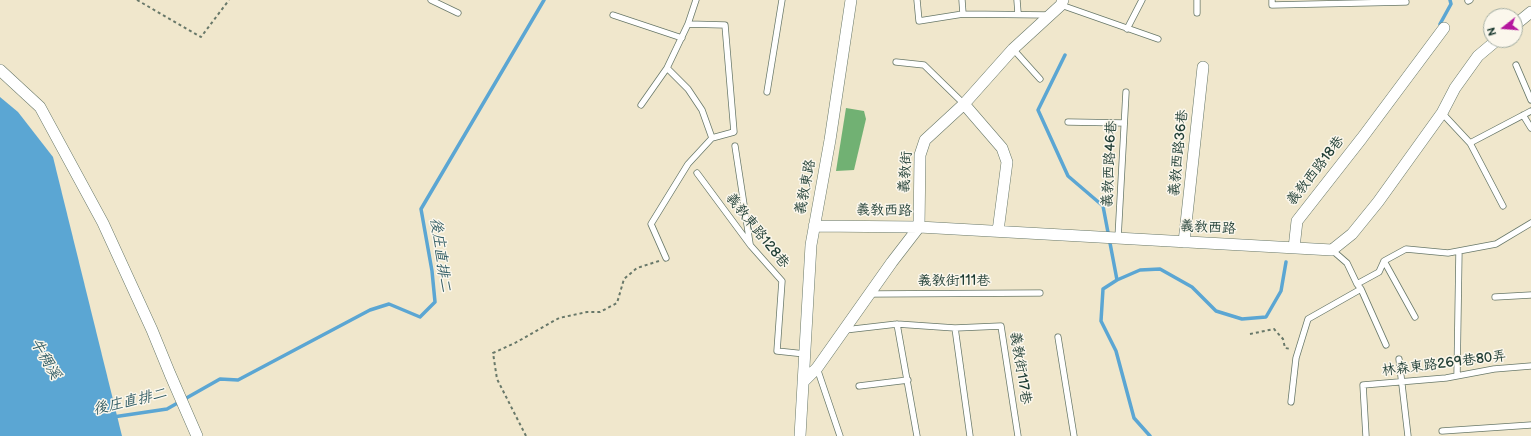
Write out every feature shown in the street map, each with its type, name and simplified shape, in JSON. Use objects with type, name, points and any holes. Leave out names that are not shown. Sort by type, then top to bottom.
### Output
[{"type":"street","name":"義教東路","points":[[803,382],[811,245],[830,140],[851,0]]},
{"type":"street","name":"義教街","points":[[919,227],[920,155],[925,140],[964,104],[1013,49],[1062,2]]},
{"type":"street","points":[[1523,18],[1531,12]]},
{"type":"street","name":"義教西路18巷","points":[[1294,248],[1297,220],[1362,138],[1444,28]]},
{"type":"street","points":[[1332,250],[1352,234],[1378,202],[1442,113],[1455,88],[1478,56],[1488,48]]},
{"type":"street","name":"義教西路36巷","points":[[1184,242],[1203,66]]},
{"type":"street","points":[[0,70],[40,107],[102,223],[152,330],[197,436]]},
{"type":"street","points":[[964,104],[1002,148],[1007,162],[998,231]]},
{"type":"street","name":"義教西路","points":[[814,226],[919,227],[1332,250]]},
{"type":"street","points":[[800,436],[803,382],[817,368],[869,294],[919,227]]},
{"type":"lane","points":[[432,0],[458,13]]},
{"type":"lane","points":[[641,105],[667,68],[688,24],[696,0]]},
{"type":"lane","points":[[767,92],[782,0]]},
{"type":"lane","points":[[917,0],[918,21],[963,14],[1018,13],[1050,15]]},
{"type":"lane","points":[[962,0],[963,14]]},
{"type":"lane","points":[[1017,0],[1018,13]]},
{"type":"lane","points":[[1127,29],[1142,0]]},
{"type":"lane","points":[[1197,0],[1197,13]]},
{"type":"lane","points":[[1272,0],[1272,5],[1406,2]]},
{"type":"lane","points":[[1062,2],[1127,29],[1158,39]]},
{"type":"lane","points":[[613,15],[682,38]]},
{"type":"lane","points":[[666,258],[651,224],[688,164],[712,138],[734,132],[725,25],[688,24]]},
{"type":"lane","points":[[1013,49],[1040,79]]},
{"type":"lane","points":[[896,62],[924,65],[964,104]]},
{"type":"lane","points":[[1516,65],[1531,100]]},
{"type":"lane","points":[[667,68],[688,89],[702,110],[712,138]]},
{"type":"lane","name":"義教西路46巷","points":[[1118,238],[1126,92]]},
{"type":"lane","points":[[1470,143],[1531,111]]},
{"type":"lane","points":[[1442,113],[1470,143],[1503,206]]},
{"type":"lane","points":[[1523,115],[1531,128]]},
{"type":"lane","points":[[1068,122],[1124,124]]},
{"type":"lane","points":[[735,146],[750,246]]},
{"type":"lane","name":"義教東路128巷","points":[[697,173],[750,246],[782,281],[777,352],[805,354]]},
{"type":"lane","points":[[1291,402],[1296,358],[1308,319],[1359,287],[1379,272],[1384,261],[1406,249],[1448,253],[1496,244],[1531,223]]},
{"type":"lane","points":[[1332,250],[1347,264],[1386,345]]},
{"type":"lane","points":[[1457,376],[1459,251]]},
{"type":"lane","points":[[1384,261],[1415,317]]},
{"type":"lane","name":"義教街111巷","points":[[869,294],[1040,293]]},
{"type":"lane","points":[[1495,297],[1531,295]]},
{"type":"lane","points":[[897,324],[917,436]]},
{"type":"lane","name":"義教街117巷","points":[[845,330],[897,324],[955,328],[1001,326],[1018,436]]},
{"type":"lane","points":[[955,328],[970,436]]},
{"type":"lane","points":[[1058,337],[1074,436]]},
{"type":"lane","points":[[1399,359],[1408,436]]},
{"type":"lane","name":"林森東路269巷80弄","points":[[1366,436],[1363,385],[1457,376],[1494,369],[1531,366]]},
{"type":"lane","points":[[817,368],[840,436]]},
{"type":"lane","points":[[858,386],[908,380]]},
{"type":"lane","points":[[1442,431],[1531,425]]},
{"type":"path","points":[[137,0],[201,37],[229,0]]},
{"type":"path","points":[[526,436],[497,379],[493,353],[515,343],[559,318],[587,312],[600,312],[617,303],[624,279],[636,268],[666,258]]},
{"type":"path","points":[[1250,334],[1274,329],[1283,338],[1285,348],[1298,350]]},
{"type":"green space","points":[[846,108],[864,111],[866,119],[854,170],[836,171]]},
{"type":"water","name":"牛稠溪","points":[[0,97],[18,112],[53,157],[122,436],[0,436]]},
{"type":"waterway","name":"後庄直排二","points":[[113,417],[167,409],[220,379],[238,380],[370,310],[389,304],[420,317],[435,302],[432,271],[421,209],[544,0]]},
{"type":"waterway","points":[[1440,24],[1451,4],[1450,0]]},
{"type":"waterway","points":[[1065,55],[1038,110],[1068,176],[1103,206],[1117,280]]},
{"type":"waterway","points":[[1150,436],[1134,418],[1116,351],[1101,321],[1103,289],[1117,280],[1140,270],[1160,269],[1192,287],[1216,311],[1242,319],[1266,317],[1281,291],[1286,262]]}]
